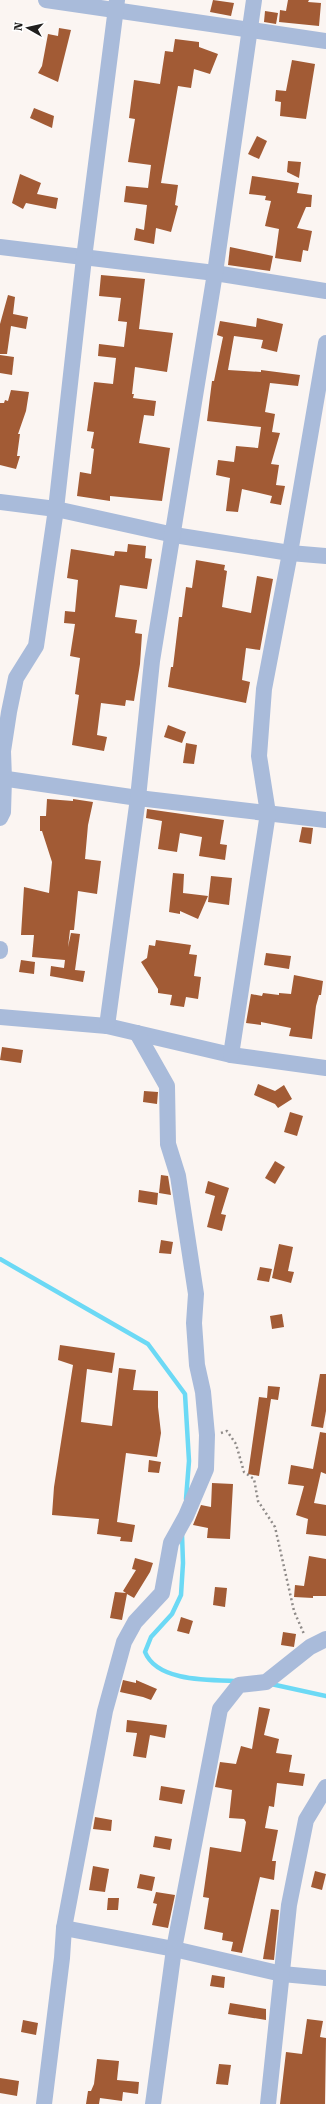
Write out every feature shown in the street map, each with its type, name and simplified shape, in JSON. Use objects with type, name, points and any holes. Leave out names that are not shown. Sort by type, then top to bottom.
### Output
[{"type":"street","points":[[46,0],[117,4],[251,30],[326,41]]},
{"type":"street","points":[[107,1026],[138,798],[152,661],[174,535],[215,273],[251,30],[254,0]]},
{"type":"street","points":[[0,818],[3,812],[2,778],[9,712],[16,678],[36,646],[56,509],[84,258],[117,4]]},
{"type":"street","points":[[0,248],[215,273],[326,291]]},
{"type":"street","points":[[231,1055],[268,813],[259,756],[264,689],[290,553],[326,342]]},
{"type":"street","points":[[0,502],[56,509],[174,535],[290,553],[326,556]]},
{"type":"street","points":[[2,778],[138,798],[326,820]]},
{"type":"street","points":[[0,1017],[107,1026],[231,1055],[326,1068]]},
{"type":"street","points":[[44,2104],[62,1958],[64,1928],[105,1711],[124,1642],[135,1622],[162,1593],[171,1543],[186,1516],[206,1469],[207,1435],[203,1392],[197,1365],[194,1323],[196,1294],[178,1176],[168,1144],[167,1086],[137,1033]]},
{"type":"street","points":[[153,2104],[174,1950],[220,1709],[240,1685],[266,1682],[310,1647],[326,1639]]},
{"type":"street","points":[[268,2104],[289,1905],[306,1820],[326,1787]]},
{"type":"street","points":[[64,1928],[282,1974],[326,1978]]},
{"type":"path","points":[[207,1435],[227,1431],[229,1432],[236,1444],[244,1472],[254,1479],[258,1501],[275,1527],[294,1611],[310,1647]]},
{"type":"building","points":[[213,0],[234,3],[231,16],[210,12]]},
{"type":"building","points":[[288,0],[309,0],[308,2],[321,3],[319,26],[279,22],[280,10],[286,11]]},
{"type":"building","points":[[265,11],[278,13],[276,24],[264,22]]},
{"type":"building","points":[[59,28],[71,30],[58,82],[38,73],[42,66],[48,34],[58,36]]},
{"type":"building","points":[[175,39],[199,42],[199,47],[218,54],[210,74],[194,69],[191,88],[178,86],[161,183],[178,185],[175,205],[178,206],[171,232],[156,228],[154,244],[134,240],[136,228],[144,230],[147,205],[124,202],[126,186],[148,188],[151,165],[128,162],[135,119],[129,118],[134,80],[160,84],[165,51],[173,52]]},
{"type":"building","points":[[292,60],[315,64],[306,119],[280,116],[281,102],[275,101],[276,90],[286,91]]},
{"type":"building","points":[[34,108],[54,116],[52,128],[30,118]]},
{"type":"building","points":[[257,136],[267,141],[259,159],[248,154]]},
{"type":"building","points":[[288,161],[301,162],[299,178],[287,172]]},
{"type":"building","points":[[20,174],[41,183],[37,194],[58,198],[56,209],[26,203],[23,209],[12,203]]},
{"type":"building","points":[[252,176],[299,183],[297,193],[312,195],[311,207],[306,207],[297,228],[312,231],[308,251],[303,250],[301,262],[275,258],[279,229],[265,226],[271,201],[265,200],[266,196],[249,194]]},
{"type":"building","points":[[230,247],[273,256],[270,271],[228,265]]},
{"type":"building","points":[[101,275],[145,279],[139,329],[173,333],[167,372],[135,367],[132,394],[134,394],[133,398],[156,401],[154,416],[144,415],[139,443],[170,448],[162,501],[110,496],[110,501],[77,496],[80,472],[91,474],[94,449],[91,448],[94,432],[87,431],[94,382],[113,384],[116,358],[98,356],[99,344],[124,347],[127,322],[118,321],[121,298],[99,296]]},
{"type":"building","points":[[8,295],[15,297],[13,314],[28,317],[26,329],[11,326],[7,354],[0,354],[0,324]]},
{"type":"building","points":[[257,318],[283,324],[277,352],[261,348],[263,340],[234,336],[228,370],[261,372],[261,370],[300,375],[298,386],[270,383],[265,412],[275,414],[272,432],[280,433],[271,464],[279,465],[276,485],[285,486],[281,505],[270,503],[272,496],[242,489],[238,512],[226,511],[230,478],[216,475],[218,460],[234,462],[236,446],[258,448],[261,427],[207,421],[212,381],[214,381],[223,337],[217,335],[220,321],[256,327]]},
{"type":"building","points":[[0,355],[14,357],[12,375],[0,373]]},
{"type":"building","points":[[11,390],[29,392],[26,411],[18,434],[20,434],[17,456],[20,456],[16,469],[0,465],[0,403],[4,403],[5,400],[8,401]]},
{"type":"building","points":[[128,544],[146,546],[145,558],[152,559],[147,589],[120,585],[115,617],[137,620],[135,633],[142,634],[140,664],[134,701],[126,700],[125,706],[101,703],[97,735],[107,737],[104,751],[72,745],[79,695],[75,694],[80,658],[70,656],[75,624],[64,623],[65,611],[75,612],[78,580],[67,578],[71,549],[114,556],[115,551],[127,552]]},
{"type":"building","points":[[196,560],[225,565],[224,570],[227,571],[222,607],[251,613],[257,576],[273,579],[260,650],[246,648],[242,680],[250,682],[246,703],[168,687],[171,667],[173,667],[179,617],[182,617],[186,587],[192,588]]},
{"type":"building","points":[[168,725],[186,732],[182,743],[164,737]]},
{"type":"building","points":[[186,743],[197,745],[194,764],[183,763]]},
{"type":"building","points":[[47,799],[73,801],[73,799],[93,802],[88,825],[85,859],[101,861],[97,894],[78,891],[74,930],[70,930],[68,947],[71,933],[80,934],[75,970],[85,971],[83,982],[50,976],[51,966],[64,968],[65,960],[32,957],[34,935],[21,935],[24,887],[49,893],[52,862],[42,831],[40,831],[40,816],[46,816]]},
{"type":"building","points":[[147,809],[224,820],[220,844],[227,845],[225,860],[199,856],[202,837],[180,833],[177,852],[158,849],[162,821],[146,818]]},
{"type":"building","points":[[302,827],[313,828],[311,844],[299,842]]},
{"type":"building","points":[[173,873],[184,874],[183,893],[208,896],[198,919],[180,911],[180,914],[169,912]]},
{"type":"building","points":[[211,876],[232,878],[229,905],[208,902]]},
{"type":"building","points":[[156,940],[191,945],[189,954],[197,955],[194,976],[201,977],[198,999],[186,997],[184,1007],[170,1005],[172,995],[158,993],[158,989],[141,962],[147,958],[149,945],[155,946]]},
{"type":"building","points":[[266,953],[291,956],[289,969],[264,965]]},
{"type":"building","points":[[21,960],[35,962],[34,974],[19,972]]},
{"type":"building","points":[[294,975],[323,981],[321,995],[319,995],[316,1006],[312,1039],[289,1036],[291,1028],[261,1022],[261,1025],[246,1023],[251,994],[262,996],[263,993],[279,995],[279,993],[291,994]]},
{"type":"building","points":[[2,1047],[23,1050],[21,1063],[0,1060]]},
{"type":"building","points":[[258,1084],[275,1091],[284,1085],[292,1099],[278,1108],[275,1104],[254,1095]]},
{"type":"building","points":[[144,1091],[158,1092],[157,1104],[143,1102]]},
{"type":"building","points":[[290,1112],[303,1116],[297,1136],[284,1132]]},
{"type":"building","points":[[275,1161],[285,1167],[275,1184],[265,1178]]},
{"type":"building","points":[[161,1175],[168,1176],[171,1195],[159,1193]]},
{"type":"building","points":[[208,1181],[229,1188],[221,1214],[226,1215],[222,1231],[207,1227],[215,1196],[205,1193]]},
{"type":"building","points":[[139,1190],[158,1193],[157,1205],[138,1202]]},
{"type":"building","points":[[161,1240],[173,1242],[171,1254],[159,1253]]},
{"type":"building","points":[[279,1244],[293,1247],[288,1271],[294,1272],[291,1283],[272,1278]]},
{"type":"building","points":[[260,1267],[272,1269],[269,1282],[257,1280]]},
{"type":"building","points":[[282,1314],[284,1327],[272,1329],[270,1316]]},
{"type":"building","points":[[60,1345],[115,1353],[112,1373],[87,1369],[81,1422],[112,1426],[119,1368],[136,1370],[133,1390],[158,1391],[161,1433],[157,1457],[126,1453],[117,1522],[135,1525],[132,1542],[120,1541],[121,1537],[97,1534],[99,1519],[52,1515],[54,1487],[73,1365],[58,1360]]},
{"type":"building","points":[[320,1374],[326,1374],[326,1411],[323,1428],[311,1426]]},
{"type":"building","points":[[268,1386],[280,1387],[278,1400],[271,1399],[259,1476],[248,1474],[259,1397],[267,1398]]},
{"type":"building","points":[[320,1432],[326,1433],[326,1474],[321,1472],[314,1503],[326,1505],[326,1536],[306,1534],[308,1519],[296,1515],[304,1486],[288,1484],[291,1465],[313,1469]]},
{"type":"building","points":[[149,1460],[161,1462],[159,1473],[148,1472]]},
{"type":"building","points":[[212,1483],[233,1484],[230,1539],[207,1538],[208,1528],[193,1525],[201,1505],[211,1507]]},
{"type":"building","points":[[309,1556],[326,1559],[326,1596],[313,1596],[313,1598],[294,1597],[295,1585],[304,1586]]},
{"type":"building","points":[[135,1558],[153,1563],[150,1572],[134,1598],[127,1594],[122,1620],[110,1618],[115,1592],[126,1593],[123,1591],[136,1570],[132,1569]]},
{"type":"building","points":[[215,1587],[227,1588],[225,1607],[213,1605]]},
{"type":"building","points":[[181,1617],[193,1621],[189,1634],[177,1631]]},
{"type":"building","points":[[283,1632],[296,1634],[294,1647],[281,1645]]},
{"type":"building","points":[[123,1680],[136,1683],[136,1680],[157,1689],[151,1700],[120,1692]]},
{"type":"building","points":[[259,1707],[270,1709],[264,1735],[279,1739],[276,1753],[292,1755],[289,1772],[305,1774],[303,1786],[277,1783],[274,1807],[269,1806],[265,1828],[278,1830],[272,1861],[276,1861],[274,1880],[260,1877],[242,1953],[231,1951],[233,1942],[222,1940],[223,1933],[204,1929],[209,1898],[203,1897],[210,1847],[241,1852],[246,1822],[244,1819],[229,1818],[232,1790],[215,1787],[220,1762],[236,1764],[241,1746],[252,1749]]},
{"type":"building","points":[[127,1720],[167,1725],[165,1738],[150,1735],[146,1758],[133,1756],[137,1733],[126,1732]]},
{"type":"building","points":[[161,1786],[185,1790],[182,1804],[159,1800]]},
{"type":"building","points":[[95,1817],[112,1820],[111,1831],[93,1829]]},
{"type":"building","points":[[155,1836],[172,1839],[170,1850],[153,1847]]},
{"type":"building","points":[[93,1866],[109,1869],[105,1892],[89,1890]]},
{"type":"building","points":[[315,1871],[326,1874],[322,1890],[311,1887]]},
{"type":"building","points":[[140,1874],[155,1877],[152,1891],[137,1888]]},
{"type":"building","points":[[156,1892],[175,1895],[168,1928],[152,1925],[157,1904],[153,1903]]},
{"type":"building","points":[[108,1898],[119,1898],[118,1910],[107,1910]]},
{"type":"building","points":[[271,1909],[279,1910],[274,1960],[263,1959]]},
{"type":"building","points":[[212,1975],[225,1977],[224,1988],[210,1986]]},
{"type":"building","points":[[230,2003],[266,2009],[266,2020],[228,2014]]},
{"type":"building","points":[[307,2019],[323,2021],[320,2037],[326,2038],[325,2104],[280,2104],[286,2052],[302,2054]]},
{"type":"building","points":[[23,2020],[38,2023],[36,2035],[21,2032]]},
{"type":"building","points":[[97,2059],[119,2061],[117,2080],[139,2082],[138,2094],[123,2092],[122,2101],[100,2098],[99,2104],[86,2104],[88,2091],[91,2091],[94,2084]]},
{"type":"building","points":[[219,2064],[231,2065],[228,2085],[216,2084]]},
{"type":"building","points":[[0,2078],[19,2081],[17,2096],[0,2093]]},
{"type":"waterway","points":[[0,1259],[148,1344],[185,1394],[189,1461],[186,1499]]},
{"type":"waterway","points":[[182,1534],[183,1563],[181,1595],[172,1614],[151,1637],[145,1652],[151,1662],[172,1674],[199,1679],[238,1681]]},
{"type":"waterway","points":[[271,1684],[326,1696]]}]
